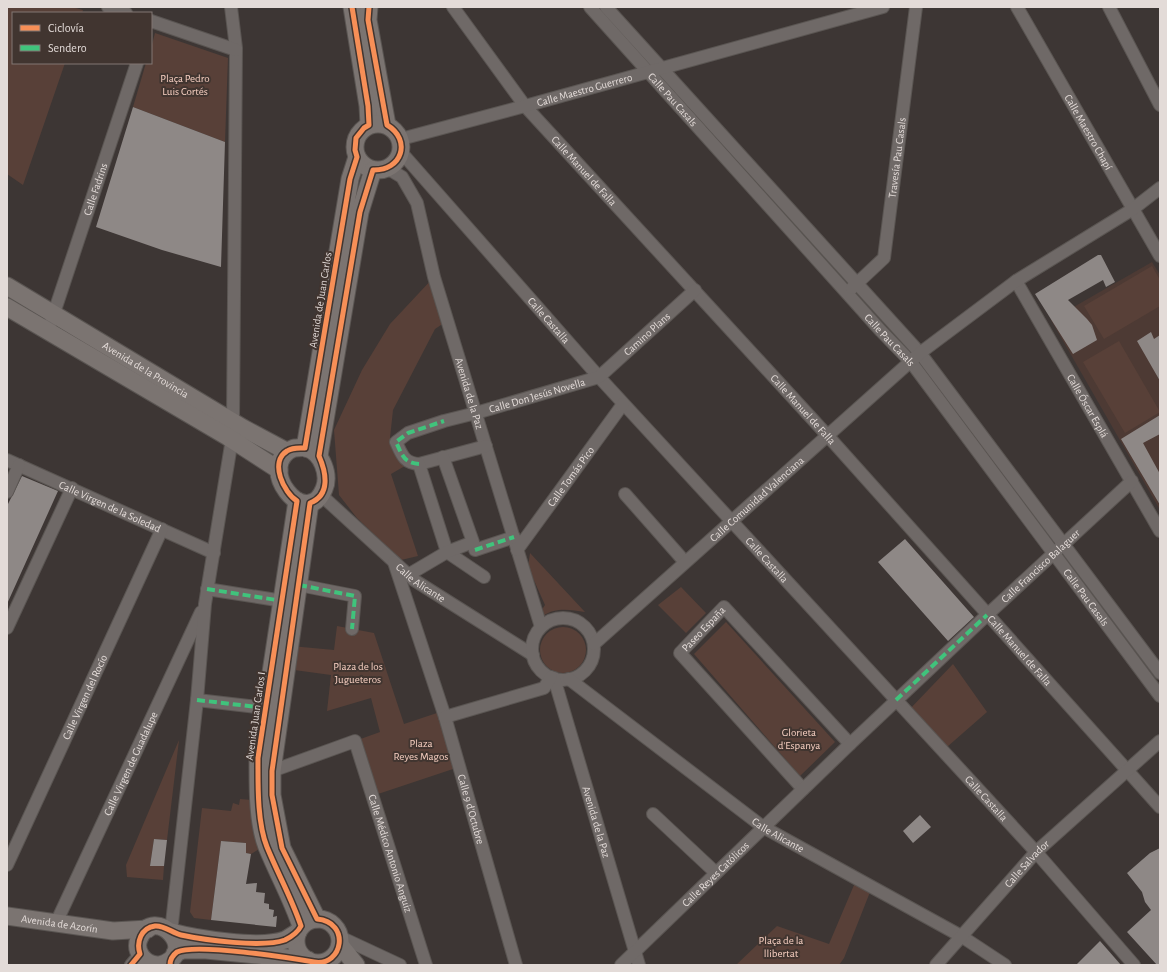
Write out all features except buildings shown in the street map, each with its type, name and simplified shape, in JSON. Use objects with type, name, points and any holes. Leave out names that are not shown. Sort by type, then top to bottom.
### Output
[{"type":"main road","points":[[352,7],[368,106],[369,125]]},
{"type":"main road","points":[[369,7],[368,20],[387,125]]},
{"type":"main road","points":[[381,123],[387,125],[393,128],[401,145],[394,164],[380,169],[366,167],[357,157],[355,150],[356,138],[359,133],[369,125],[381,123]]},
{"type":"main road","name":"Avenida de Juan Carlos","points":[[312,452],[350,179],[357,157]]},
{"type":"main road","points":[[317,919],[282,848],[272,795],[272,771],[310,500],[325,485],[325,474],[312,452],[360,212],[380,169]]},
{"type":"main road","name":"Avenida de la Provincia","points":[[8,289],[286,451]]},
{"type":"main road","name":"Avenida de la Provincia","points":[[7,307],[232,439],[279,470]]},
{"type":"main road","points":[[310,500],[291,497],[285,490],[279,470],[281,460],[286,451],[294,448],[312,452]]},
{"type":"main road","name":"Avenida Juan Carlos I","points":[[300,929],[292,902],[266,845],[258,799],[258,758],[283,601],[310,500]]},
{"type":"main road","name":"Avenida de Azorín","points":[[7,916],[112,931],[148,929]]},
{"type":"main road","points":[[340,941],[330,964],[308,960],[253,959],[201,950],[167,962],[148,963],[136,956],[140,936],[148,929],[161,926],[171,932],[224,942],[270,943],[285,940],[311,920],[317,919],[329,922],[338,931],[340,941],[356,965]]},
{"type":"main road","points":[[300,929],[296,945],[299,952],[308,960]]},
{"type":"main road","name":"Avenida de Azorín","points":[[112,931],[136,956]]},
{"type":"main road","points":[[167,962],[176,943],[171,932]]},
{"type":"street","points":[[108,7],[123,12]]},
{"type":"street","points":[[231,7],[236,50],[233,421]]},
{"type":"street","name":"Calle Manuel de Falla","points":[[453,7],[525,106],[827,435],[1160,807]]},
{"type":"street","name":"Calle Pau Casals","points":[[590,7],[654,69],[858,283],[920,353],[1063,546],[1160,673]]},
{"type":"street","name":"Calle Pau Casals","points":[[606,7],[654,69],[846,292],[911,362],[1053,555],[1160,696]]},
{"type":"street","name":"Calle Maestro Guerrero","points":[[401,145],[525,106],[882,7]]},
{"type":"street","name":"Travesía Pau Casals","points":[[846,292],[858,283],[884,258],[916,7]]},
{"type":"street","name":"Calle Maestro Chapí","points":[[1017,7],[1160,256]]},
{"type":"street","points":[[1109,7],[1160,105]]},
{"type":"street","points":[[152,22],[236,50]]},
{"type":"street","name":"Calle Fadrins","points":[[47,330],[55,315],[137,64]]},
{"type":"street","name":"Calle Castalla","points":[[401,145],[623,404],[1036,852],[1134,965]]},
{"type":"street","name":"Avenida de la Paz","points":[[380,169],[402,177],[418,203],[434,277],[541,627]]},
{"type":"street","name":"Calle Comunidad Valenciana","points":[[594,644],[920,353],[1016,281],[1133,209],[1160,188]]},
{"type":"street","name":"Calle Óscar Esplá","points":[[1016,281],[1158,523]]},
{"type":"street","name":"Camino Plans","points":[[599,377],[695,290]]},
{"type":"street","name":"Calle Don Jesús Novella","points":[[419,464],[410,463],[404,459],[396,442],[408,433],[444,421],[476,414],[599,377]]},
{"type":"street","name":"Calle Tomás Pico","points":[[517,550],[623,404]]},
{"type":"street","points":[[171,932],[197,700],[205,604],[232,439]]},
{"type":"street","points":[[484,577],[447,552],[419,464],[486,446]]},
{"type":"street","points":[[408,574],[447,552],[473,542],[443,457]]},
{"type":"street","name":"Calle Virgen de la Soledad","points":[[7,460],[214,553]]},
{"type":"street","points":[[7,492],[19,465]]},
{"type":"street","name":"Calle Francisco Balaguer","points":[[896,700],[1132,481]]},
{"type":"street","points":[[7,628],[72,488]]},
{"type":"street","points":[[625,494],[686,562]]},
{"type":"street","name":"Calle Alicante","points":[[310,500],[394,562],[414,580],[533,655]]},
{"type":"street","name":"Calle Virgen del Rocío","points":[[7,865],[162,529]]},
{"type":"street","points":[[476,550],[514,537]]},
{"type":"street","name":"Calle 9 d'Octubre","points":[[394,562],[445,717],[516,965]]},
{"type":"street","points":[[299,585],[355,596],[352,629]]},
{"type":"street","points":[[207,589],[283,601]]},
{"type":"street","name":"Calle Virgen de Guadalupe","points":[[56,923],[205,604]]},
{"type":"street","name":"Paseo España","points":[[803,789],[680,653],[724,607],[850,744]]},
{"type":"street","points":[[561,617],[572,619],[581,623],[589,630],[594,644],[594,655],[590,665],[582,673],[569,679],[552,678],[537,665],[533,655],[535,636],[541,627],[550,621],[561,617]]},
{"type":"street","points":[[445,717],[544,688],[552,678]]},
{"type":"street","name":"Avenida de la Paz","points":[[552,678],[639,965]]},
{"type":"street","name":"Calle Alicante","points":[[569,679],[763,827],[961,936],[1005,965]]},
{"type":"street","points":[[197,700],[266,708]]},
{"type":"street","name":"Calle Reyes Católicos","points":[[621,965],[896,700]]},
{"type":"street","name":"Calle Médico Antonio Anguiz","points":[[272,771],[355,741],[426,965]]},
{"type":"street","name":"Calle Salvador","points":[[936,965],[1036,852],[1160,741]]},
{"type":"street","points":[[653,814],[716,874]]},
{"type":"street","points":[[340,941],[400,965]]},
{"type":"shaded area","points":[[1152,262],[1160,275],[1160,510],[1051,320]]},
{"type":"green space","points":[[7,7],[72,7],[83,10],[82,12],[12,12],[12,64],[65,64],[23,185],[7,174]]},
{"type":"green space","name":"Plaça Pedro Luis Cortés","points":[[155,33],[228,58],[225,142],[133,107],[146,64],[152,64],[152,44]]},
{"type":"green space","points":[[1152,266],[1160,280],[1160,306],[1104,339],[1084,306]]},
{"type":"green space","points":[[434,277],[447,321],[435,329],[393,410],[390,438],[408,433],[396,442],[410,463],[391,474],[418,556],[401,560],[357,518],[339,495],[334,430],[362,370],[390,324]]},
{"type":"green space","points":[[1119,341],[1160,412],[1125,433],[1083,362]]},
{"type":"green space","points":[[530,553],[585,612],[558,610],[543,616],[541,611],[545,605],[528,567]]},
{"type":"green space","points":[[681,587],[706,613],[686,633],[658,605]]},
{"type":"green space","name":"Glorieta d'Espanya","points":[[726,622],[835,742],[800,776],[694,654]]},
{"type":"green space","points":[[337,626],[374,633],[404,724],[443,711],[459,767],[372,796],[355,741],[380,732],[371,698],[327,711],[331,675],[287,669],[291,646],[334,650]]},
{"type":"green space","points":[[559,627],[567,627],[576,631],[582,637],[586,650],[582,663],[576,669],[567,673],[559,673],[550,669],[544,663],[540,654],[540,646],[544,637],[550,631]]},
{"type":"green space","points":[[953,664],[987,712],[947,747],[907,712]]},
{"type":"green space","points":[[179,740],[167,840],[154,839],[150,866],[164,866],[163,880],[127,877],[126,865]]},
{"type":"green space","points":[[240,799],[252,800],[259,849],[251,854],[246,853],[246,843],[221,841],[211,920],[194,918],[190,912],[202,808],[231,811],[233,803],[239,805]]},
{"type":"green space","name":"Plaça de la llibertat","points":[[857,878],[872,887],[844,958],[839,965],[736,965],[777,926],[829,944]]},
{"type":"marked path","points":[[419,464],[410,462],[404,458],[396,442],[408,433],[444,421]]},
{"type":"marked path","points":[[475,550],[514,537]]},
{"type":"marked path","points":[[299,585],[355,596],[352,629]]},
{"type":"marked path","points":[[207,589],[283,601]]},
{"type":"marked path","points":[[896,700],[987,615]]},
{"type":"marked path","points":[[197,700],[266,708]]},
{"type":"cycle path","points":[[131,965],[140,954],[139,940],[143,933],[150,927],[158,926],[178,934],[218,941],[263,943],[285,940],[294,934],[301,926],[267,847],[261,826],[258,758],[297,501],[283,485],[280,477],[279,462],[287,451],[296,448],[305,448],[350,179],[357,157],[355,150],[356,138],[364,128],[369,125],[368,106],[352,7]]},
{"type":"cycle path","points":[[170,965],[172,958],[177,952],[203,949],[244,952],[314,962],[324,962],[331,958],[337,951],[339,944],[339,935],[335,928],[328,922],[317,919],[282,848],[272,795],[272,771],[310,503],[317,499],[324,489],[324,469],[319,456],[360,212],[373,170],[391,166],[400,154],[401,146],[399,138],[395,131],[387,125],[368,20],[369,7]]},
{"type":"park label","name":"Plaza de los Jugueteros","points":[[358,672]]},
{"type":"park label","name":"Plaza Reyes Magos","points":[[421,749]]}]
